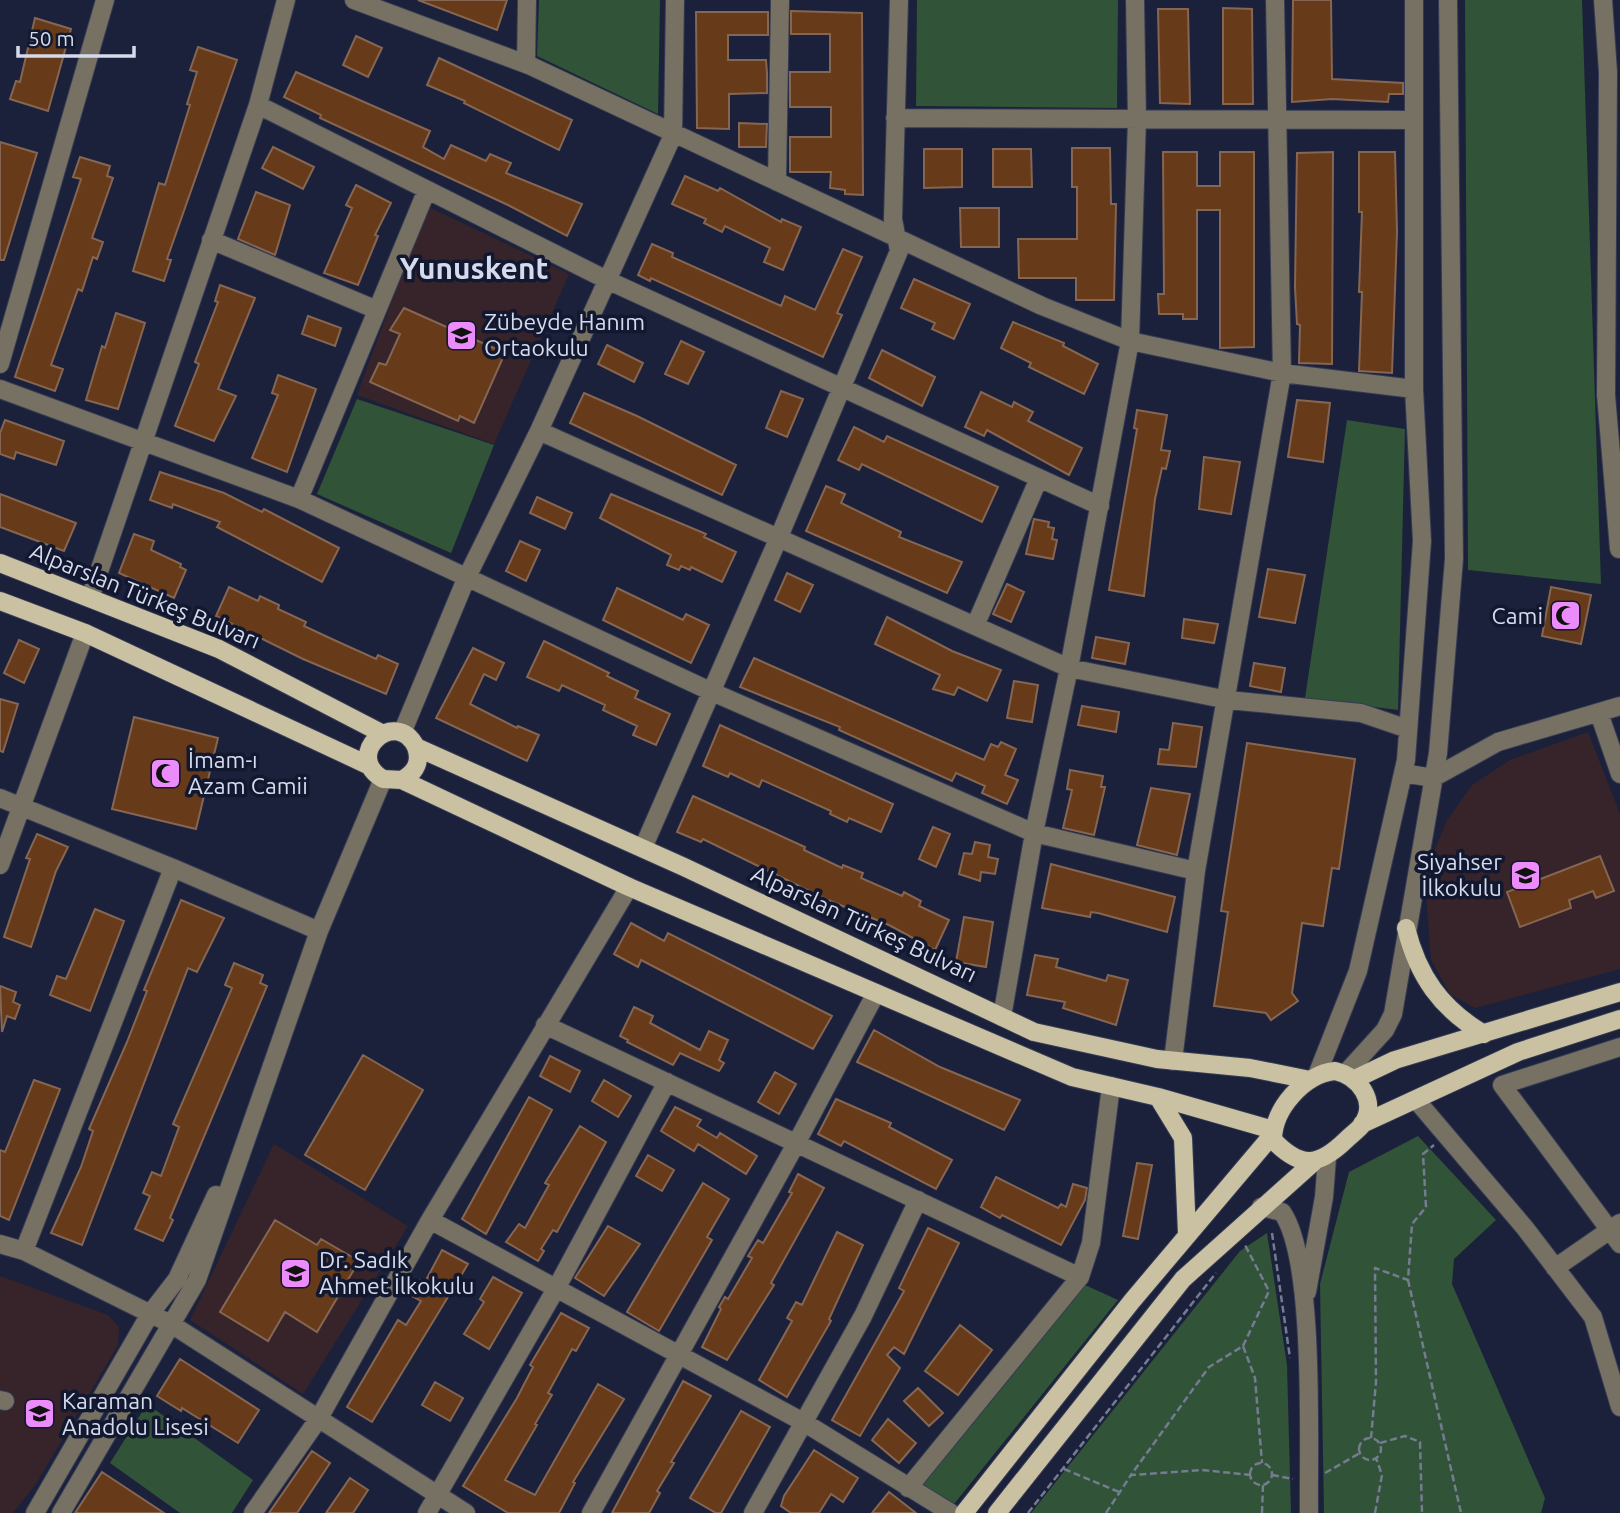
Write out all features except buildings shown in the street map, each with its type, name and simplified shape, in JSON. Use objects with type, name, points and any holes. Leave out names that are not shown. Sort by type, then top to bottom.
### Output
[{"type":"main road","name":"Alparslan Türkeş Bulvarı","points":[[0,563],[219,649],[383,733],[402,733],[416,747],[643,848],[1034,1032],[1173,1061],[1250,1068],[1314,1078]]},
{"type":"main road","points":[[0,601],[85,634],[377,773],[402,780],[629,887],[1072,1077],[1158,1097],[1273,1132]]},
{"type":"main road","points":[[377,773],[371,744],[383,733]]},
{"type":"main road","points":[[402,780],[418,762],[416,747]]},
{"type":"main road","points":[[1406,929],[1412,952],[1434,993],[1455,1014],[1484,1034]]},
{"type":"main road","points":[[964,1513],[1187,1234],[1273,1132],[1292,1095],[1314,1078],[1335,1072],[1350,1076],[1620,992]]},
{"type":"main road","points":[[997,1513],[1183,1279],[1261,1207],[1362,1124],[1417,1101],[1518,1052],[1620,1019]]},
{"type":"main road","points":[[1350,1076],[1366,1097],[1368,1107],[1362,1124]]},
{"type":"main road","points":[[1158,1097],[1183,1138],[1187,1234]]},
{"type":"main road","points":[[1273,1132],[1273,1140],[1287,1155],[1307,1161],[1322,1159]]},
{"type":"street","points":[[0,364],[105,0]]},
{"type":"street","points":[[90,598],[258,105],[286,0]]},
{"type":"street","points":[[354,0],[526,64],[1042,306],[1130,341],[1282,373],[1414,389]]},
{"type":"street","points":[[526,64],[527,0]]},
{"type":"street","points":[[402,733],[466,579],[539,431],[673,135],[675,0]]},
{"type":"street","points":[[777,182],[780,0]]},
{"type":"street","points":[[643,848],[779,537],[899,251],[895,236],[898,0]]},
{"type":"street","points":[[1002,1017],[1034,833],[1069,667],[1130,341],[1137,119],[1135,0]]},
{"type":"street","points":[[1173,1061],[1196,871],[1228,700],[1282,373],[1275,0]]},
{"type":"street","points":[[1314,1078],[1359,971],[1403,773],[1408,729],[1422,541],[1414,389],[1414,0]]},
{"type":"street","points":[[1350,1076],[1385,1030],[1393,1014],[1433,778],[1454,559],[1448,0]]},
{"type":"street","points":[[1603,0],[1614,72],[1606,396],[1620,553]]},
{"type":"street","points":[[258,105],[426,192],[607,280],[1100,506]]},
{"type":"street","points":[[895,118],[1414,120]]},
{"type":"street","points":[[299,499],[426,192]]},
{"type":"street","points":[[211,240],[377,310]]},
{"type":"street","points":[[0,389],[142,439],[299,499],[710,691],[1034,833],[1196,871]]},
{"type":"street","points":[[539,431],[1069,667],[1228,700],[1362,713],[1408,729]]},
{"type":"street","points":[[975,626],[1039,478]]},
{"type":"street","points":[[0,865],[85,634]]},
{"type":"street","points":[[1403,773],[1433,778],[1498,742],[1620,706]]},
{"type":"street","points":[[1599,713],[1620,774]]},
{"type":"street","points":[[61,1513],[197,1280],[377,773]]},
{"type":"street","points":[[0,798],[21,804],[319,931]]},
{"type":"street","points":[[24,1251],[173,868]]},
{"type":"street","points":[[253,1513],[319,1418],[430,1220],[629,887]]},
{"type":"street","points":[[591,1513],[797,1142],[876,993]]},
{"type":"street","points":[[545,1025],[1080,1277]]},
{"type":"street","points":[[1556,1268],[1616,1233],[1502,1084],[1620,1047]]},
{"type":"street","points":[[427,1513],[440,1496],[557,1287],[667,1082]]},
{"type":"street","points":[[908,1488],[1080,1277],[1091,1243],[1111,1086]]},
{"type":"street","points":[[36,1513],[150,1314],[177,1279],[262,1097]]},
{"type":"street","points":[[1417,1101],[1556,1268],[1593,1317],[1620,1407]]},
{"type":"street","points":[[1310,1513],[1301,1481],[1305,1302],[1324,1197],[1322,1159]]},
{"type":"street","points":[[753,1513],[863,1316],[918,1200]]},
{"type":"street","points":[[1261,1207],[1282,1212],[1295,1236],[1305,1302]]},
{"type":"street","points":[[430,1220],[805,1423],[951,1513]]},
{"type":"street","points":[[0,1244],[24,1251],[171,1324],[466,1513]]},
{"type":"path","points":[[1446,1135],[1423,1154],[1426,1207],[1412,1224],[1408,1280],[1461,1513]]},
{"type":"path","points":[[1271,1226],[1291,1364]]},
{"type":"path","points":[[1237,1249],[1253,1237]]},
{"type":"path","points":[[1106,1513],[1130,1475],[1209,1367],[1243,1346],[1269,1291],[1244,1243]]},
{"type":"path","points":[[1028,1513],[1221,1266]]},
{"type":"path","points":[[1371,1438],[1376,1382],[1375,1268],[1408,1280]]},
{"type":"path","points":[[1243,1346],[1255,1378],[1262,1464]]},
{"type":"path","points":[[1371,1438],[1380,1443],[1405,1436],[1420,1442],[1422,1513]]},
{"type":"path","points":[[1360,1453],[1361,1443],[1371,1438]]},
{"type":"path","points":[[1376,1458],[1381,1450],[1380,1443]]},
{"type":"path","points":[[1272,1475],[1301,1481],[1360,1453]]},
{"type":"path","points":[[1360,1453],[1365,1458],[1376,1458]]},
{"type":"path","points":[[1375,1513],[1382,1475],[1376,1458]]},
{"type":"path","points":[[1263,1485],[1253,1482],[1251,1475],[1255,1466],[1269,1466],[1272,1475]]},
{"type":"path","points":[[1293,1466],[1301,1481]]},
{"type":"path","points":[[1063,1469],[1119,1492]]},
{"type":"path","points":[[1130,1475],[1202,1471],[1251,1475]]},
{"type":"path","points":[[1262,1513],[1263,1485],[1272,1475]]},
{"type":"shaded area","name":"Zübeyde Hanım Ortaokulu","points":[[427,206],[569,274],[494,444],[357,395]]},
{"type":"shaded area","name":"Siyahser İlkokulu","points":[[1588,732],[1620,814],[1620,969],[1475,1008],[1450,994],[1431,960],[1426,894],[1432,856],[1447,820],[1472,785],[1510,760]]},
{"type":"shaded area","name":"Dr. Sadık Ahmet İlkokulu","points":[[274,1144],[408,1226],[303,1394],[190,1320]]},
{"type":"shaded area","name":"Karaman Anadolu Lisesi","points":[[0,1276],[108,1315],[119,1327],[118,1345],[36,1484],[13,1513],[0,1513]]},
{"type":"green space","points":[[539,0],[660,0],[658,114],[537,56]]},
{"type":"green space","points":[[917,0],[1118,0],[1117,108],[916,106]]},
{"type":"green space","points":[[1465,0],[1582,0],[1601,584],[1468,570]]},
{"type":"green space","points":[[357,399],[494,445],[451,553],[317,494]]},
{"type":"green space","points":[[1347,420],[1405,429],[1398,710],[1305,698]]},
{"type":"green space","points":[[1418,1136],[1496,1220],[1454,1259],[1452,1284],[1545,1498],[1541,1513],[1324,1513],[1320,1284],[1349,1172]]},
{"type":"green space","points":[[1267,1233],[1287,1365],[1291,1513],[1031,1513],[1240,1251]]},
{"type":"green space","points":[[1085,1285],[1118,1300],[954,1504],[918,1484]]},
{"type":"green space","points":[[147,1404],[253,1480],[232,1513],[180,1513],[110,1463]]},
{"type":"place","name":"Zübeyde Hanım Ortaokulu","points":[[461,335]]},
{"type":"place","name":"Cami","points":[[1566,616]]},
{"type":"place","name":"İmam-ı Azam Camii","points":[[165,773]]},
{"type":"place","name":"Siyahser İlkokulu","points":[[1525,875]]},
{"type":"place","name":"Dr. Sadık Ahmet İlkokulu","points":[[296,1273]]},
{"type":"place","name":"Karaman Anadolu Lisesi","points":[[39,1414]]},
{"type":"district","name":"Yunuskent","points":[[474,269]]}]
